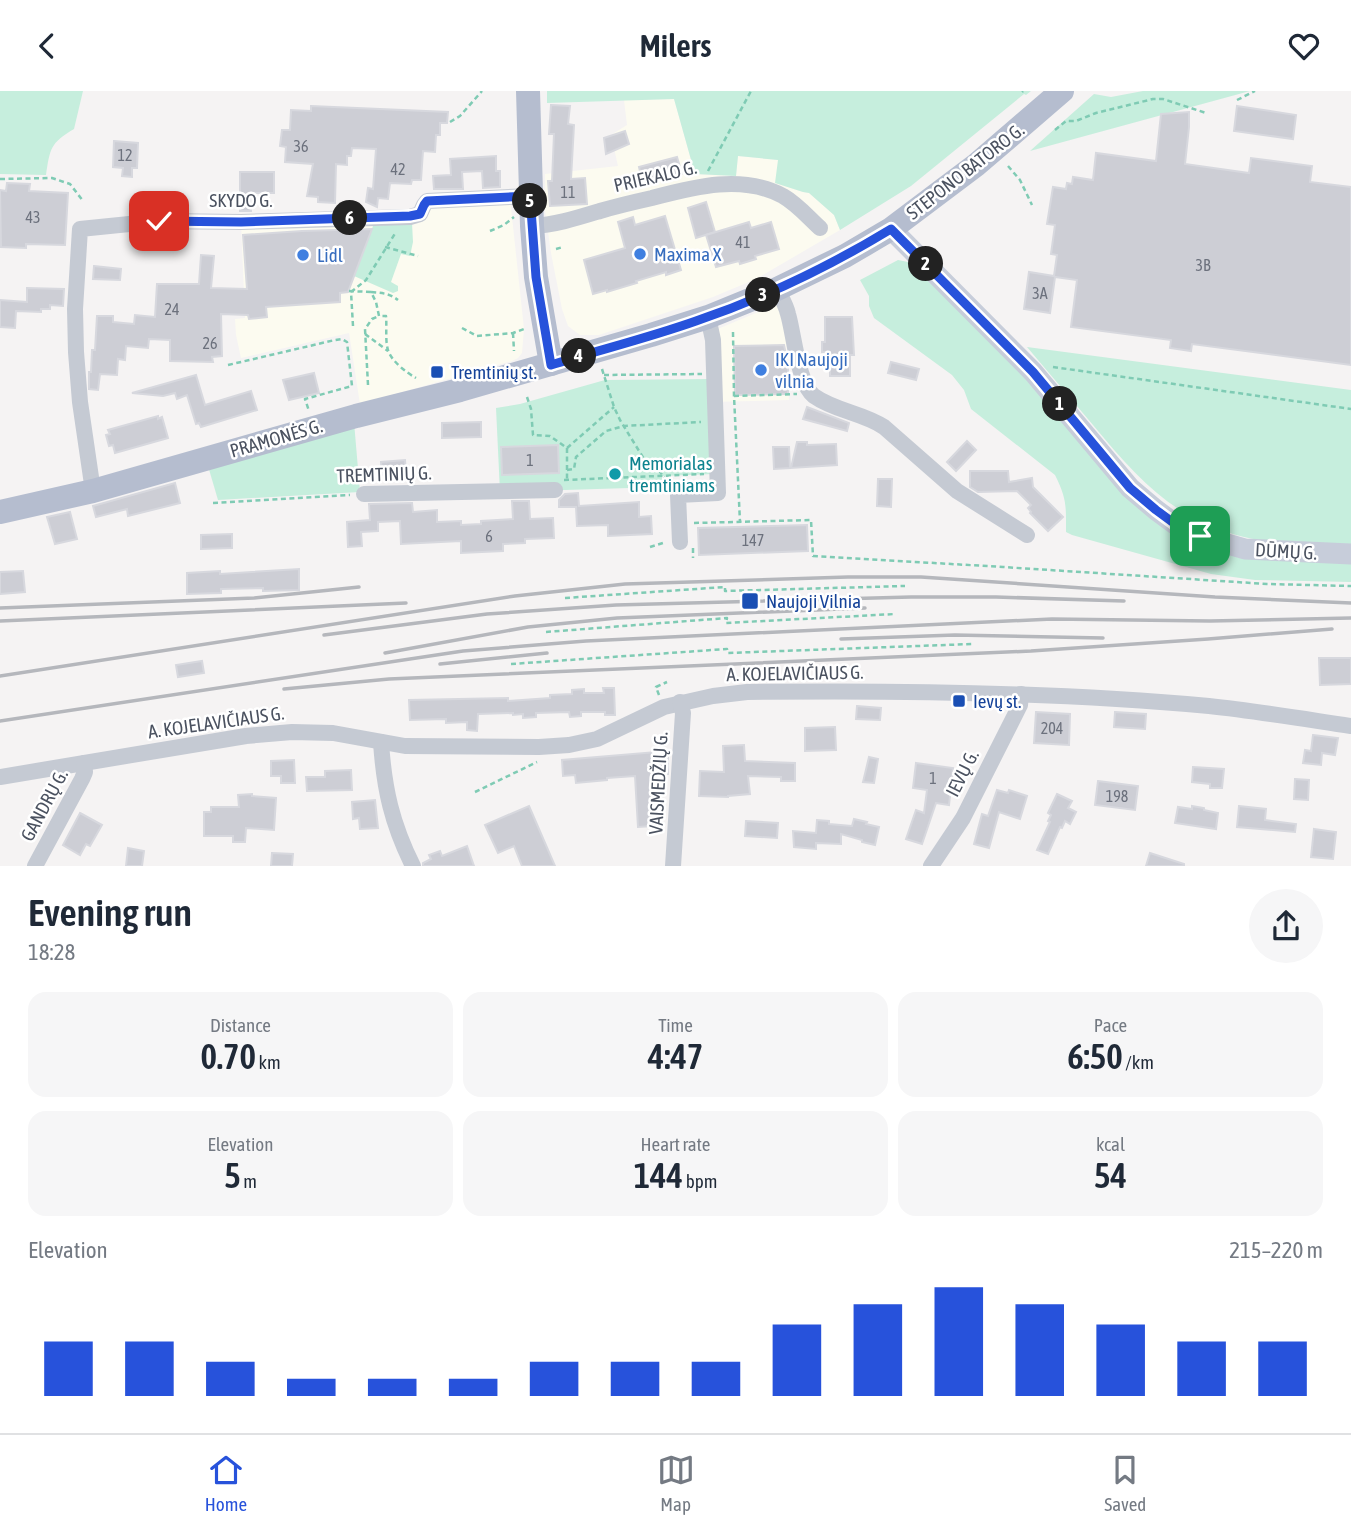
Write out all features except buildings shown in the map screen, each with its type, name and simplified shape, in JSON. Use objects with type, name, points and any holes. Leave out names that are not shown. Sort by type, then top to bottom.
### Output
[{"type":"main road","points":[[528,91],[530,196],[523,221],[551,365]]},
{"type":"main road","name":"STEPONO BATORO G.","points":[[551,365],[708,317],[777,289],[845,256],[891,229],[976,165],[1062,91]]},
{"type":"main road","name":"DŪMŲ G.","points":[[891,229],[1033,372],[1130,488],[1175,524],[1200,536],[1245,549],[1351,554]]},
{"type":"main road","name":"PRAMONĖS G.","points":[[0,512],[93,491],[356,416],[551,365]]},
{"type":"street","name":"PRIEKALO G.","points":[[523,221],[550,226],[700,186],[733,185],[769,190],[785,197],[820,228]]},
{"type":"street","name":"SKYDO G.","points":[[93,491],[76,352],[75,309],[80,229],[159,221],[241,222],[410,216],[420,214],[427,201],[530,196]]},
{"type":"street","points":[[777,289],[788,312],[803,379],[811,394],[829,404],[872,419],[957,491],[1027,535]]},
{"type":"street","points":[[673,542],[678,495],[718,493],[713,340],[708,317]]},
{"type":"street","name":"TREMTINIŲ G.","points":[[364,494],[555,490]]},
{"type":"street","name":"A. KOJELAVIČIAUS G.","points":[[0,777],[246,736],[292,732],[315,731],[419,746],[539,747],[577,744],[597,739],[680,702],[747,692],[1021,694],[1211,706],[1351,726]]},
{"type":"street","name":"IEVŲ G.","points":[[930,866],[963,818],[1020,705],[1021,694]]},
{"type":"street","name":"VAISMEDŽIŲ G.","points":[[673,866],[683,713],[680,702]]},
{"type":"street","points":[[382,742],[389,806],[413,866]]},
{"type":"street","name":"GANDRŲ G.","points":[[35,866],[82,779],[85,772],[84,763]]},
{"type":"path","points":[[450,122],[460,116],[482,91]]},
{"type":"path","points":[[700,186],[751,91]]},
{"type":"path","points":[[1237,100],[1255,91]]},
{"type":"path","points":[[1055,130],[1066,121],[1076,121],[1096,113],[1153,99],[1163,99],[1206,113]]},
{"type":"path","points":[[1008,166],[1020,180],[1032,205]]},
{"type":"path","points":[[0,179],[52,178],[70,184],[83,201]]},
{"type":"path","points":[[350,291],[366,280],[392,236],[410,216]]},
{"type":"path","points":[[490,231],[523,221]]},
{"type":"path","points":[[386,247],[418,256]]},
{"type":"path","points":[[556,249],[563,247]]},
{"type":"path","points":[[350,291],[382,293],[398,300]]},
{"type":"path","points":[[350,291],[353,326]]},
{"type":"path","points":[[371,292],[379,316]]},
{"type":"path","points":[[368,385],[365,334],[368,324],[379,316],[386,316],[388,351]]},
{"type":"path","points":[[462,328],[477,336],[513,333],[524,329]]},
{"type":"path","points":[[733,332],[740,522]]},
{"type":"path","points":[[513,333],[514,351]]},
{"type":"path","points":[[365,334],[388,351],[409,375],[416,378]]},
{"type":"path","points":[[228,365],[342,339],[347,342],[352,386],[305,399],[309,411]]},
{"type":"path","points":[[1051,367],[1351,409]]},
{"type":"path","points":[[662,477],[655,465],[644,459],[624,426],[614,407],[604,375],[700,374]]},
{"type":"path","points":[[734,397],[811,394]]},
{"type":"path","points":[[527,397],[533,435],[550,436],[567,448]]},
{"type":"path","points":[[614,407],[567,448],[568,480],[704,474]]},
{"type":"path","points":[[567,470],[574,469],[576,457],[606,431],[624,426],[702,422]]},
{"type":"path","name":"TREMTINIŲ G.","points":[[214,503],[364,494]]},
{"type":"path","points":[[691,523],[811,520],[813,556],[1267,584],[1351,586]]},
{"type":"path","points":[[650,547],[673,542]]},
{"type":"path","points":[[565,598],[725,587],[725,591],[905,586]]},
{"type":"path","points":[[546,632],[727,618],[726,623],[895,614]]},
{"type":"path","points":[[511,664],[727,649],[728,653],[972,644]]},
{"type":"path","points":[[475,792],[540,760]]},
{"type":"shaded area","points":[[674,99],[695,174],[736,176],[738,156],[779,160],[776,183],[809,193],[834,215],[840,230],[756,279],[713,297],[599,335],[580,335],[568,326],[562,309],[545,210],[545,174],[618,166],[611,135],[627,125],[624,100]]},
{"type":"shaded area","points":[[510,198],[524,329],[522,353],[518,358],[360,404],[349,333],[241,358],[235,319],[245,318],[241,222],[410,217],[424,205]]},
{"type":"shaded area","points":[[784,301],[789,400],[710,402],[706,334]]},
{"type":"green space","points":[[0,91],[83,91],[74,129],[60,138],[52,148],[46,175],[0,174]]},
{"type":"green space","points":[[547,91],[1031,91],[911,186],[840,230],[834,215],[809,193],[775,183],[778,160],[738,156],[736,176],[695,174],[674,99],[547,103]]},
{"type":"green space","points":[[1143,91],[1250,91],[1030,151],[1094,94],[1111,97]]},
{"type":"green space","points":[[412,223],[413,242],[410,256],[401,254],[391,282],[398,286],[398,291],[393,293],[354,276],[373,226]]},
{"type":"green space","points":[[898,260],[908,262],[982,331],[1034,388],[1192,543],[1219,553],[1251,559],[1351,563],[1351,582],[1255,580],[1211,574],[1066,532],[1065,503],[1055,475],[971,409],[964,390],[952,375],[874,318],[869,306],[869,296],[860,280]]},
{"type":"green space","points":[[1027,347],[1351,390],[1351,544],[1257,540],[1219,529],[1177,508],[1159,495],[1125,462]]},
{"type":"green space","points":[[708,379],[714,474],[662,476],[662,487],[500,492],[496,408],[605,380]]},
{"type":"green space","points":[[354,422],[360,492],[218,500],[208,466]]},
{"type":"railway","points":[[0,676],[515,596],[625,584],[921,577],[1215,597],[1351,603]]},
{"type":"railway","points":[[0,608],[254,598],[359,587]]},
{"type":"railway","points":[[324,635],[487,614],[616,605],[911,597],[1124,601]]},
{"type":"railway","points":[[0,621],[406,603]]},
{"type":"railway","points":[[385,653],[528,627],[617,618],[865,608]]},
{"type":"railway","points":[[0,721],[463,651],[586,641],[1052,619],[1210,621],[1351,618]]},
{"type":"railway","points":[[284,689],[389,679],[1031,651],[1332,629]]},
{"type":"railway","points":[[841,639],[955,635],[1103,638]]},
{"type":"railway","points":[[440,664],[547,653]]},
{"type":"place","name":"Maxima X","points":[[640,254]]},
{"type":"place","name":"Lidl","points":[[303,255]]},
{"type":"place","name":"IKI Naujoji vilnia","points":[[761,370]]},
{"type":"place","name":"Tremtinių st.","points":[[437,372]]},
{"type":"place","name":"Memorialas tremtiniams","points":[[615,474]]},
{"type":"place","name":"Naujoji Vilnia","points":[[750,601]]},
{"type":"place","name":"Ievų st.","points":[[959,701]]},
{"type":"route","points":[[159,221],[241,222],[410,216],[420,214],[427,201],[530,196],[536,277],[551,365],[708,317],[777,289],[845,256],[891,229],[1033,372],[1130,488],[1175,524],[1200,536]]}]
